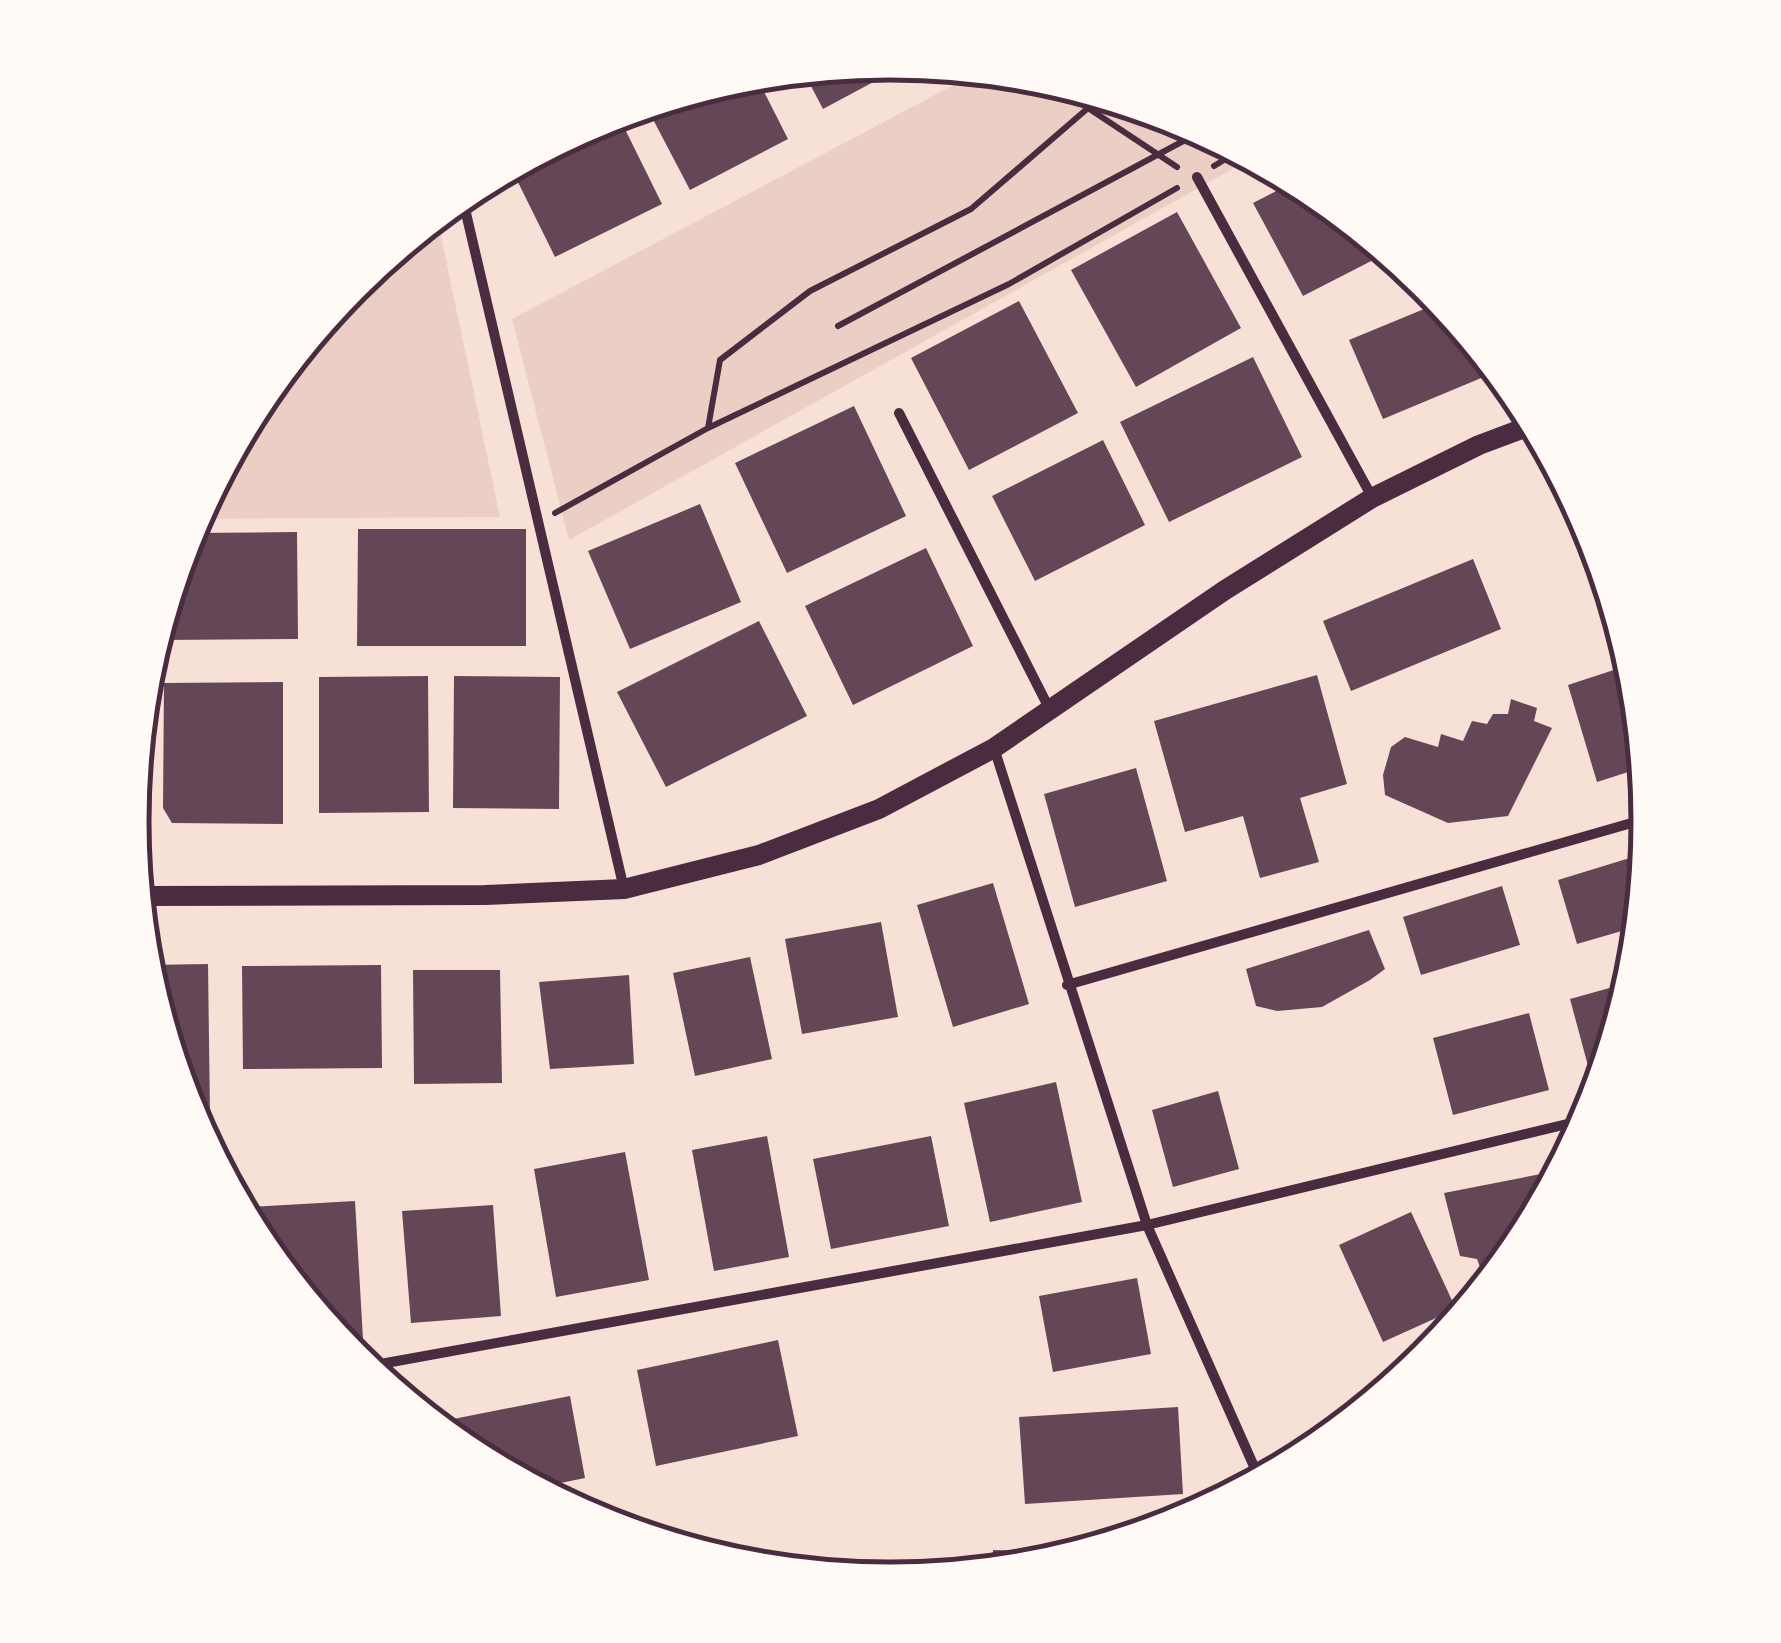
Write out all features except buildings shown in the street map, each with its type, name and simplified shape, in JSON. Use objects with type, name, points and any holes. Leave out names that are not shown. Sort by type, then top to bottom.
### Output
[{"type":"main road","points":[[153,896],[485,895],[624,888],[759,855],[879,809],[994,748],[1225,590],[1372,498],[1520,430]]},
{"type":"street","points":[[1196,177],[1372,498]]},
{"type":"street","points":[[466,214],[624,888]]},
{"type":"street","points":[[899,413],[1050,710]]},
{"type":"street","points":[[994,748],[1147,1225],[1254,1467]]},
{"type":"street","points":[[1067,984],[1632,823]]},
{"type":"street","points":[[384,1362],[1147,1225],[1567,1124]]},
{"type":"path","points":[[708,428],[720,360],[810,291],[970,210],[1088,108],[1155,156],[1196,177]]},
{"type":"path","points":[[838,326],[1184,141]]},
{"type":"path","points":[[541,521],[708,428],[1009,284],[1196,177]]},
{"type":"shaded area","points":[[956,83],[1082,105],[1174,136],[1237,166],[569,540],[512,319]]},
{"type":"shaded area","points":[[440,232],[500,517],[214,519],[248,451],[302,370],[366,297]]}]
